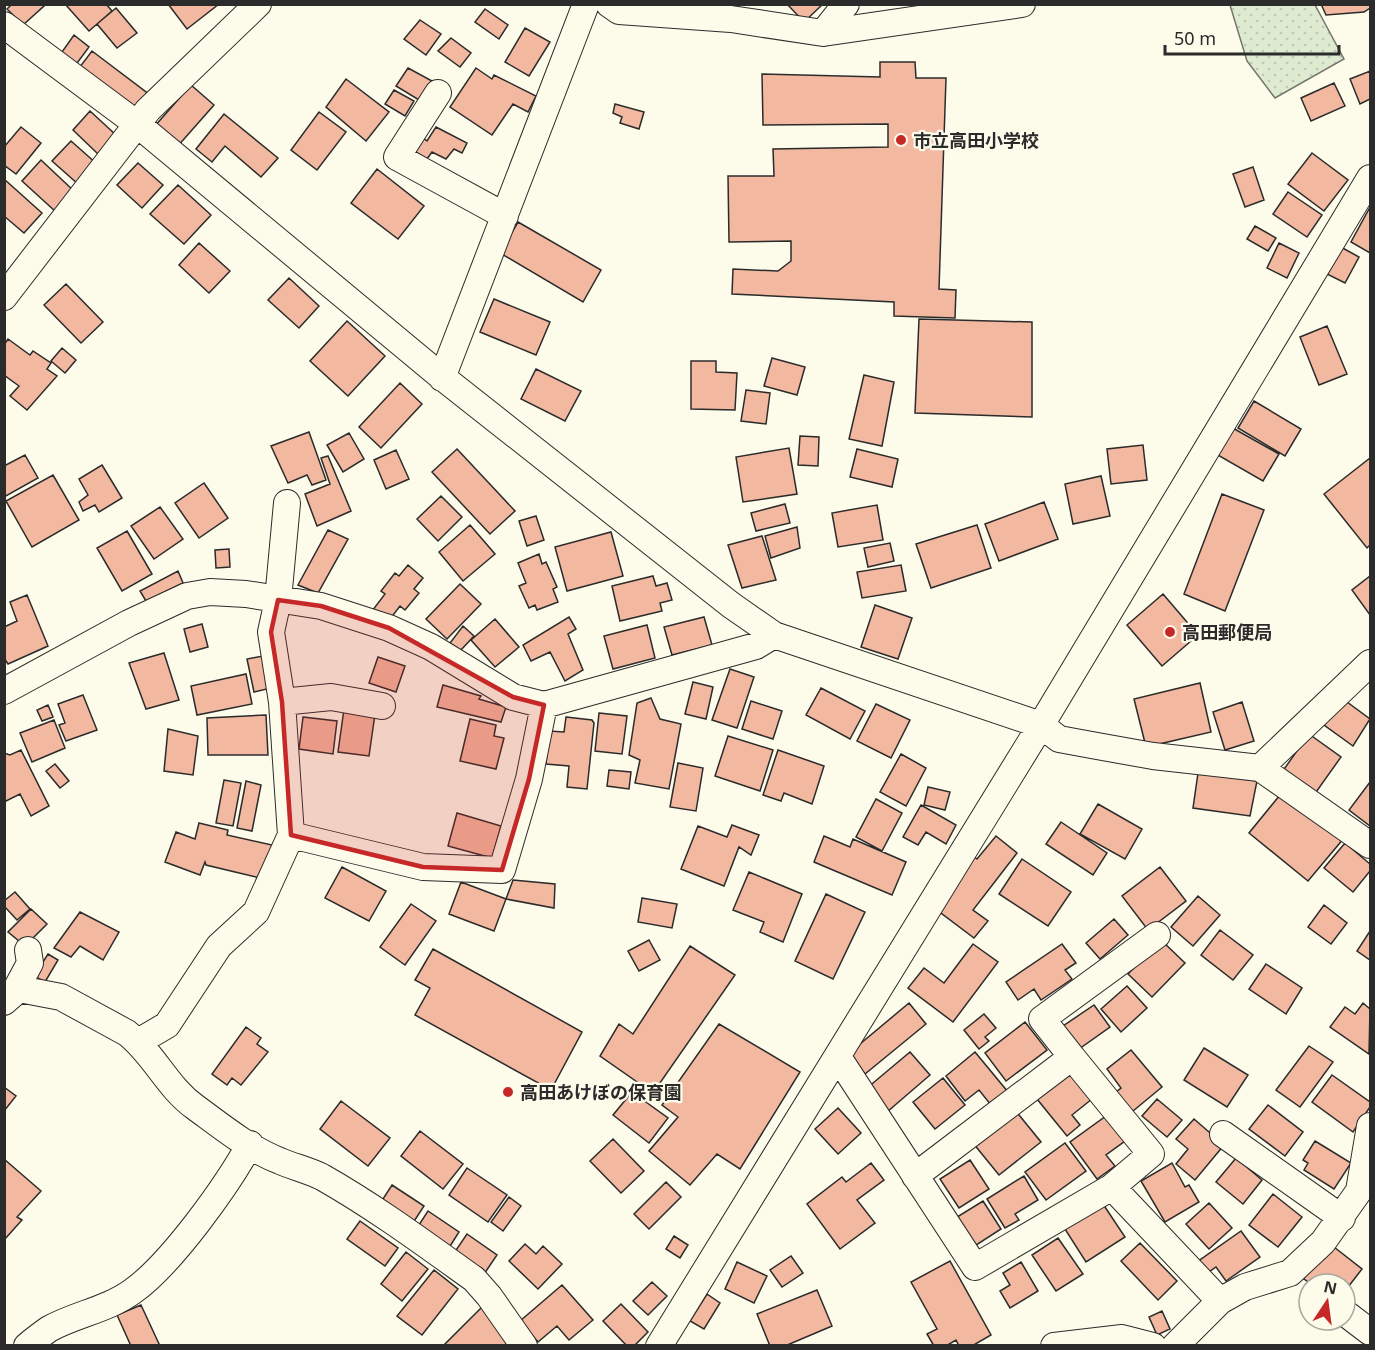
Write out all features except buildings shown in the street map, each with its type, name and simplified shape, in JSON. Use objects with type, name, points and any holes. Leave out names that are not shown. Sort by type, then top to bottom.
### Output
[{"type":"street","points":[[4,297],[137,124],[258,4]]},
{"type":"street","points":[[442,378],[586,4]]},
{"type":"street","points":[[609,4],[619,11],[731,19],[823,33],[1022,4]]},
{"type":"street","points":[[823,33],[846,4]]},
{"type":"street","points":[[4,25],[137,124],[442,378],[731,605],[774,635],[1041,725],[1059,739],[1153,756],[1260,768],[1371,845]]},
{"type":"street","points":[[438,93],[397,157],[505,216]]},
{"type":"street","points":[[660,1346],[1041,725],[1371,178]]},
{"type":"street","points":[[138,1042],[167,1025],[219,946],[256,912],[291,835],[282,702],[271,632],[278,600],[287,503]]},
{"type":"street","points":[[4,691],[129,623],[187,596],[210,592],[321,606],[389,628],[431,647],[513,697],[544,705],[756,646],[774,635]]},
{"type":"street","points":[[1260,768],[1371,663]]},
{"type":"street","points":[[282,702],[331,698],[382,706]]},
{"type":"street","points":[[291,835],[423,867],[502,870],[529,779],[544,705]]},
{"type":"street","points":[[838,1057],[975,1267],[1112,1187],[1151,1154],[1042,1019],[1157,935]]},
{"type":"street","points":[[9,997],[30,963],[28,950]]},
{"type":"street","points":[[9,997],[19,989],[42,991],[61,997],[138,1042],[185,1099],[250,1144],[341,1189],[474,1279],[489,1296],[524,1346]]},
{"type":"street","points":[[915,1176],[1072,1057]]},
{"type":"street","points":[[1223,1134],[1342,1218]]},
{"type":"street","points":[[1305,1272],[1359,1191],[1369,1137]]},
{"type":"street","points":[[27,1346],[50,1329],[103,1309],[134,1291],[167,1258],[221,1191],[250,1144]]},
{"type":"street","points":[[1112,1187],[1220,1301]]},
{"type":"street","points":[[1180,1343],[1220,1301],[1245,1287],[1297,1280]]},
{"type":"street","points":[[1357,1322],[1371,1332]]},
{"type":"street","points":[[1054,1346],[1122,1338],[1153,1346]]},
{"type":"highlighted area","points":[[278,600],[321,606],[389,628],[513,697],[544,705],[529,779],[502,870],[423,867],[291,835],[282,702],[271,632]]},
{"type":"green space","points":[[1230,5],[1315,5],[1344,59],[1275,98],[1247,61]]},
{"type":"place","name":"市立高田小学校","points":[[901,140]]},
{"type":"place","name":"高田郵便局","points":[[1170,632]]},
{"type":"place","name":"高田あけぼの保育園","points":[[508,1092]]}]
